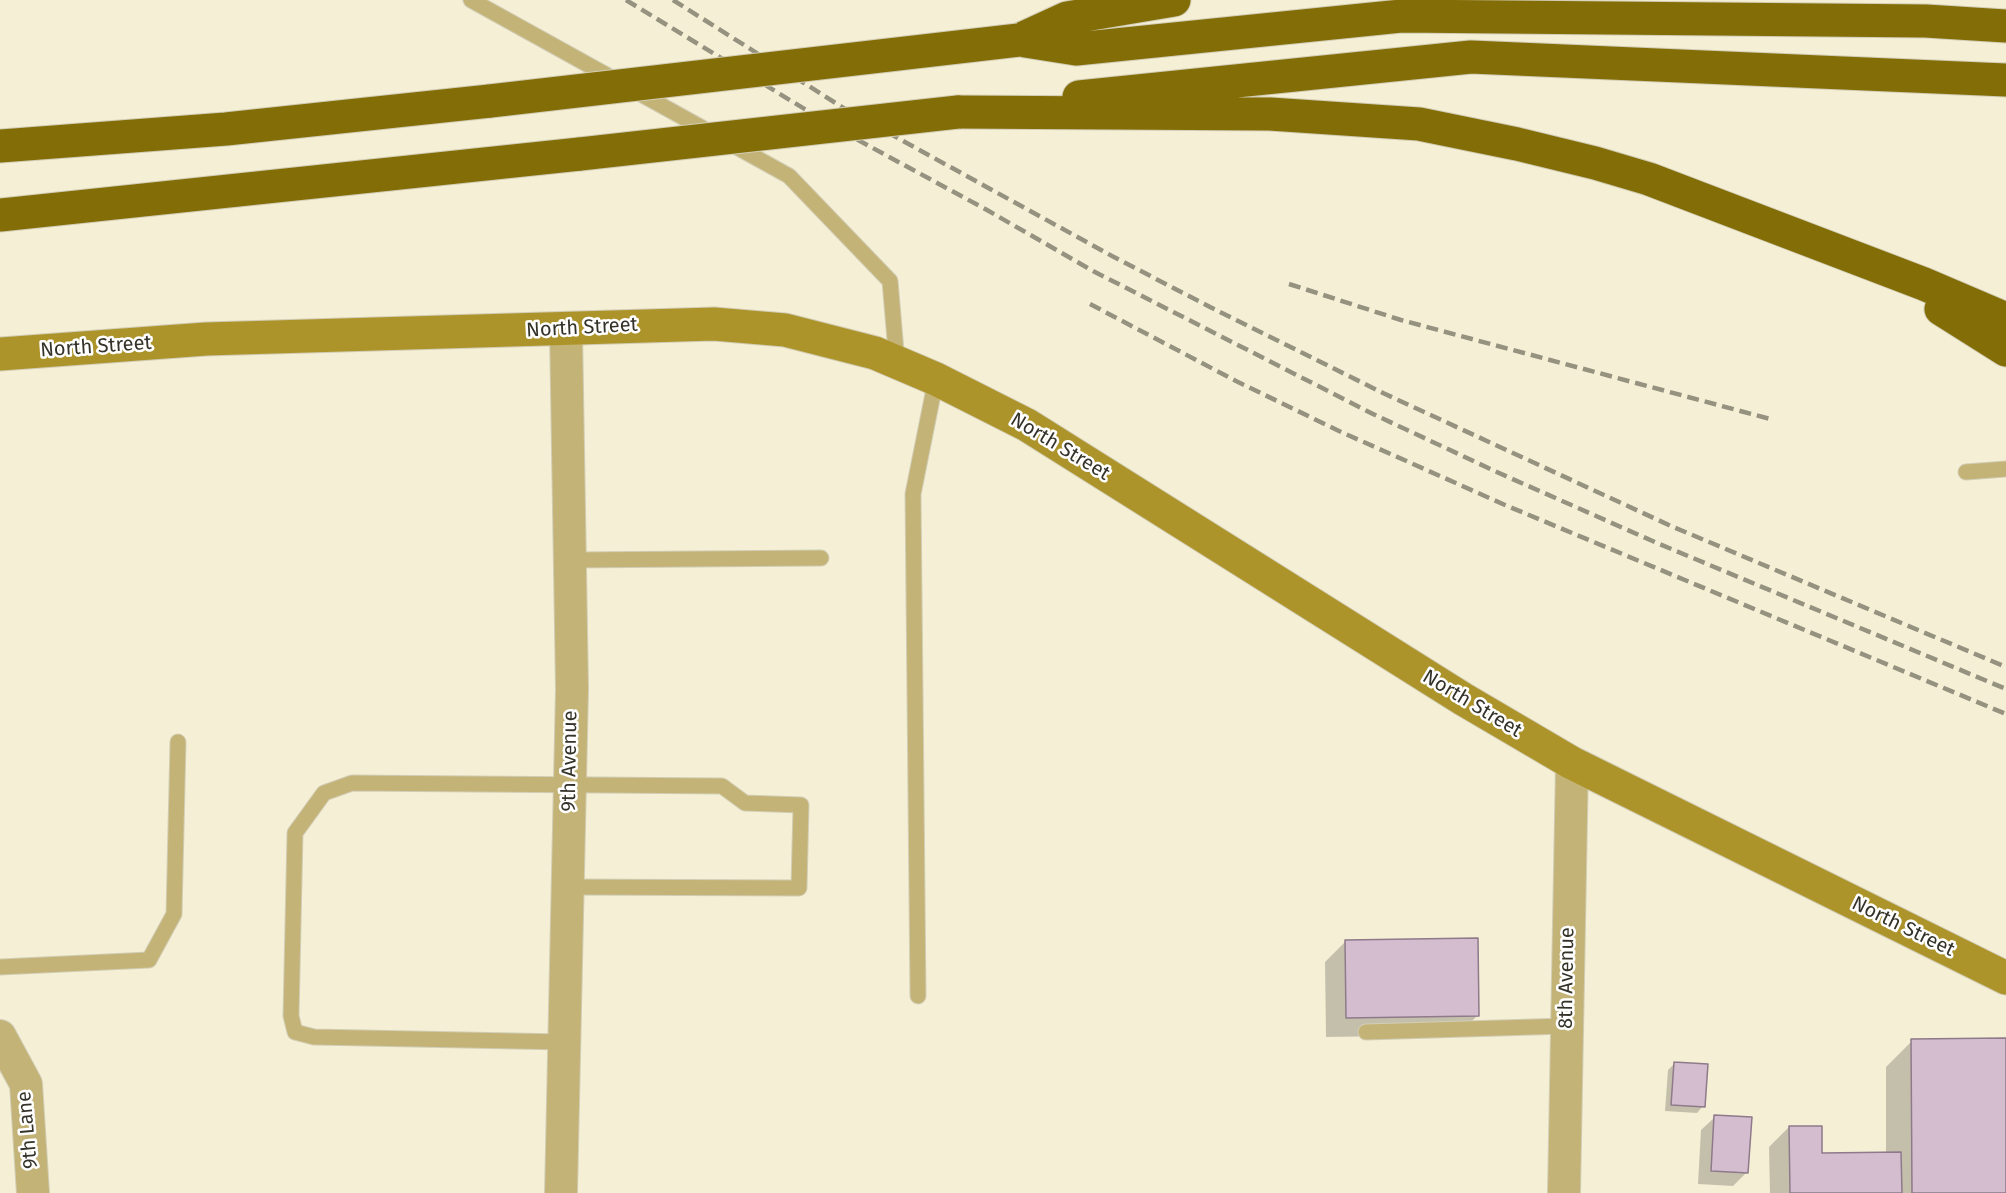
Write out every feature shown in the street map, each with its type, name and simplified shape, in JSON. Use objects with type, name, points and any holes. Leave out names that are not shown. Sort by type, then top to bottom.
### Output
[{"type":"highway","points":[[1019,40],[1067,18],[1174,0]]},
{"type":"highway","points":[[0,146],[226,129],[1019,40],[1076,49],[1401,16],[1926,21],[2006,26]]},
{"type":"highway","points":[[0,215],[580,154],[1124,91],[1471,57],[2006,80]]},
{"type":"highway","points":[[958,112],[1270,114],[1419,124],[1595,162],[1649,179],[2006,319]]},
{"type":"highway","points":[[1865,262],[2006,350]]},
{"type":"street","name":"North Street","points":[[0,354],[206,339],[714,324],[785,330],[874,353],[936,379],[1027,425],[1462,699],[1572,763],[2006,978]]},
{"type":"street","name":"9th Avenue","points":[[561,1193],[572,689],[566,330]]},
{"type":"street","name":"8th Avenue","points":[[1564,1193],[1572,763]]},
{"type":"street","name":"9th Lane","points":[[0,1036],[26,1084],[33,1193]]},
{"type":"lane","points":[[471,0],[789,176],[890,280],[897,363]]},
{"type":"lane","points":[[918,996],[913,494],[936,379]]},
{"type":"lane","points":[[1966,472],[2006,470]]},
{"type":"lane","points":[[570,560],[821,558]]},
{"type":"lane","points":[[0,967],[149,960],[174,914],[178,742]]},
{"type":"lane","points":[[564,1042],[314,1037],[295,1032],[291,1016],[295,832],[324,793],[352,783],[722,786],[745,803],[801,805],[799,888],[567,887]]},
{"type":"lane","points":[[1366,1032],[1566,1026]]},
{"type":"building","points":[[1478,938],[1479,1016],[1346,1018],[1345,940]]},
{"type":"building","points":[[2006,1038],[2006,1193],[1912,1193],[1911,1039]]},
{"type":"building","points":[[1674,1062],[1708,1064],[1705,1107],[1671,1105]]},
{"type":"building","points":[[1714,1115],[1752,1117],[1748,1173],[1711,1171]]},
{"type":"building","points":[[1789,1126],[1822,1126],[1822,1153],[1901,1152],[1902,1193],[1790,1193]]},
{"type":"railway","points":[[626,0],[834,127],[987,210],[1093,271],[1373,414],[1657,543],[2006,689]]},
{"type":"railway","points":[[673,0],[845,109],[1112,256],[1210,307],[1383,393],[1671,526],[2006,667]]},
{"type":"railway","points":[[1289,284],[1401,320],[1774,420]]},
{"type":"railway","points":[[1090,304],[1236,381],[1339,431],[1505,505],[2006,714]]}]
